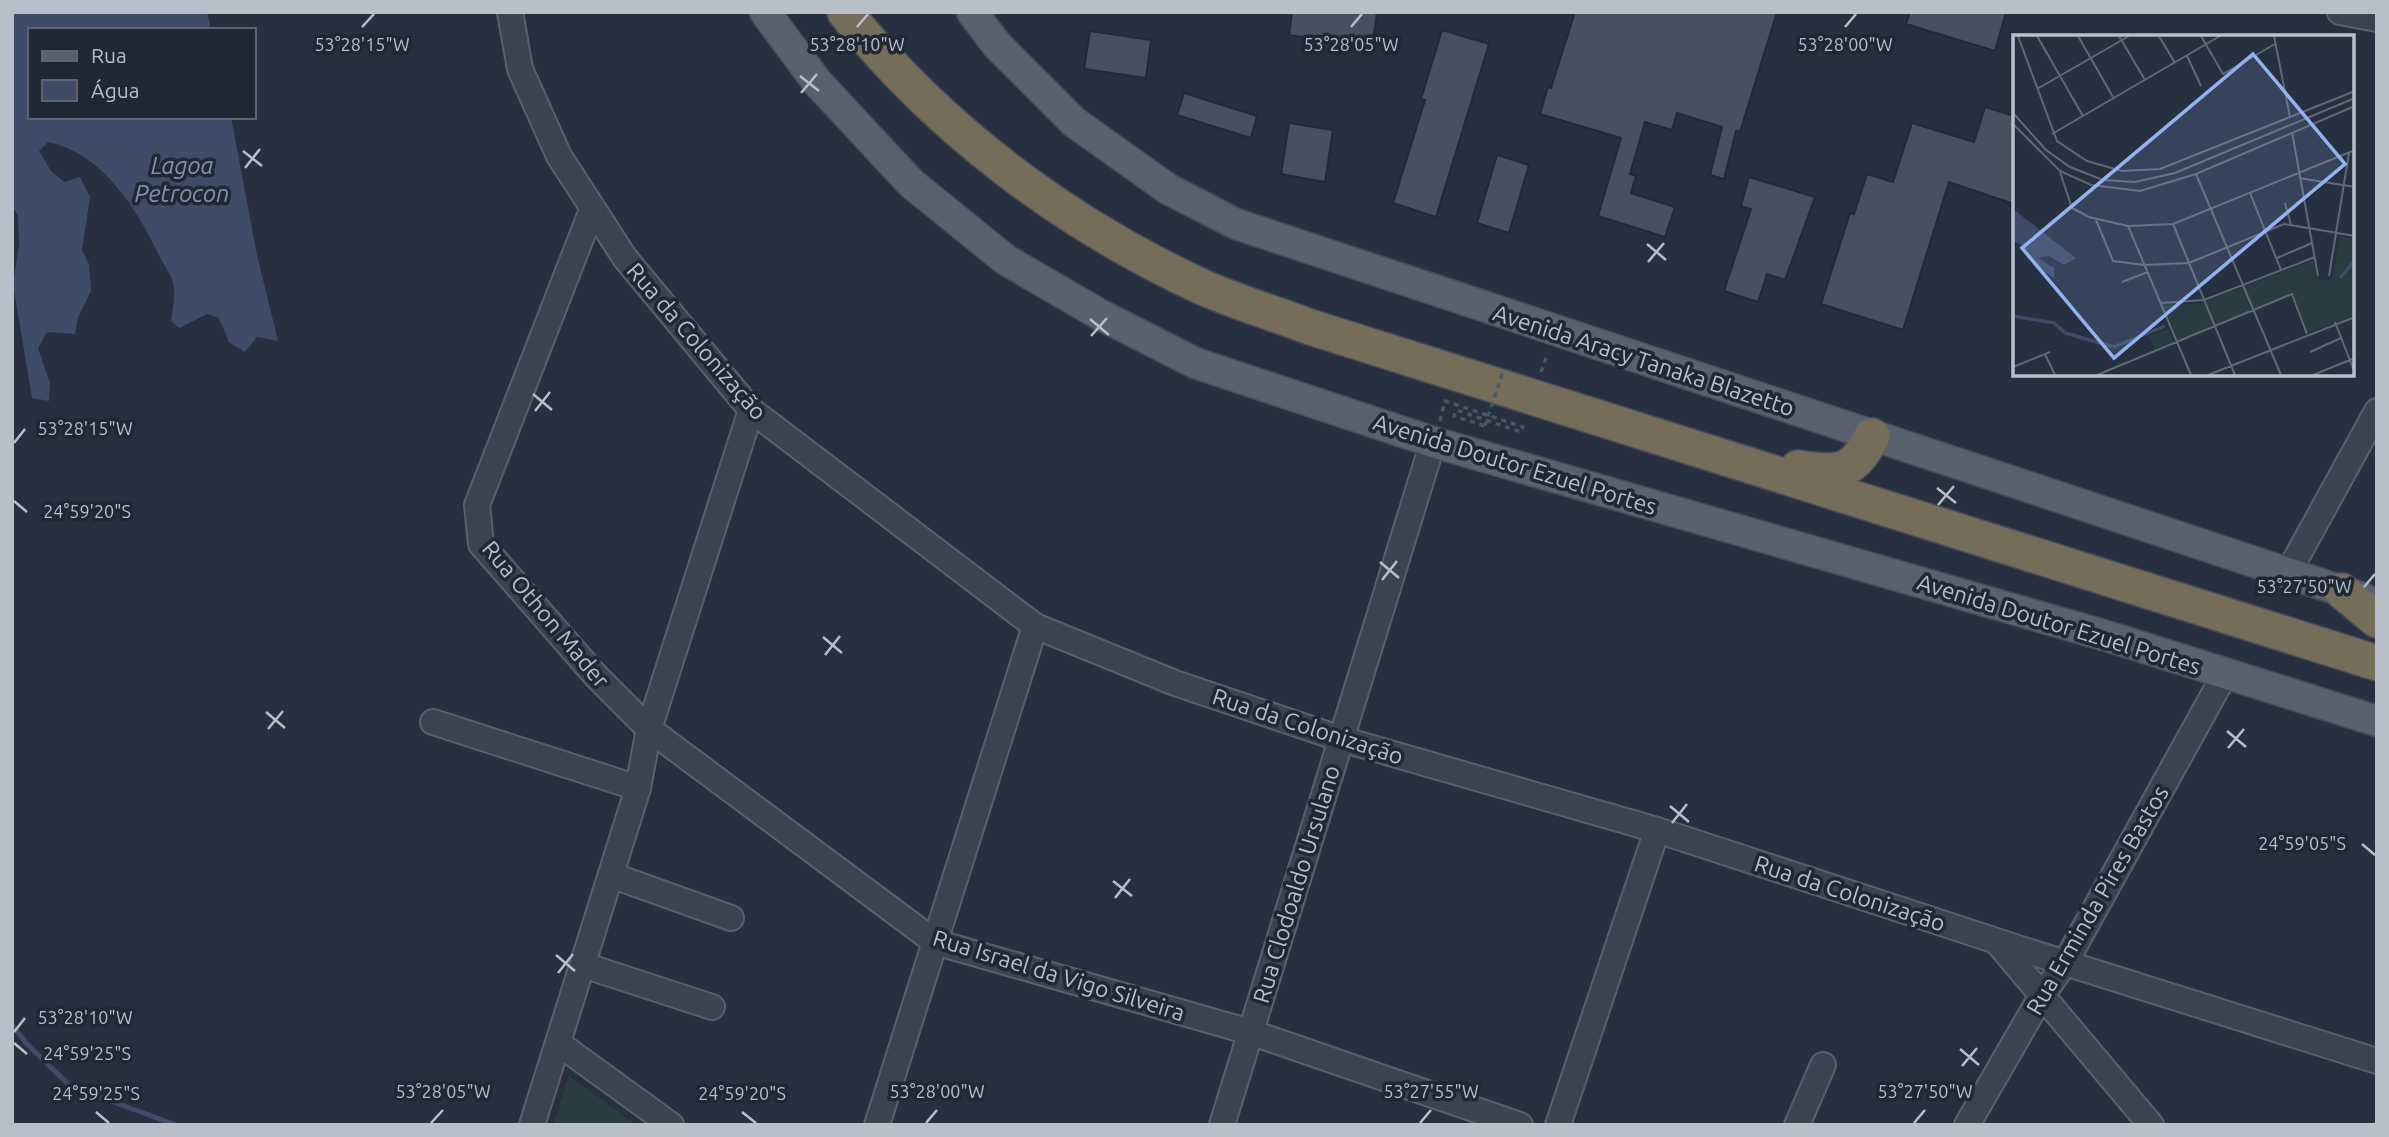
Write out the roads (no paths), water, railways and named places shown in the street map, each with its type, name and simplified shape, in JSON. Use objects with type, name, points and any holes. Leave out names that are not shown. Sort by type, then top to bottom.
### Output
[{"type":"highway","points":[[845,12],[874,48],[914,88],[968,139],[1018,179],[1091,227],[1190,281],[1310,327],[2377,663]]},
{"type":"highway","points":[[1717,456],[1821,471],[1839,470],[1863,455],[1872,436]]},
{"type":"highway","points":[[2342,591],[2377,620]]},
{"type":"main road","name":"Avenida Doutor Ezuel Portes","points":[[765,12],[817,82],[911,183],[1006,260],[1099,314],[1195,363],[1433,442],[2110,637],[2377,721]]},
{"type":"main road","name":"Avenida Aracy Tanaka Blazetto","points":[[972,12],[997,45],[1074,122],[1168,189],[1236,224],[2377,602]]},
{"type":"street","name":"Rua da Colonização","points":[[510,12],[520,69],[559,156],[592,211],[625,258],[751,411],[1035,626],[1175,683],[1341,739],[1657,830],[1997,942],[2377,1061]]},
{"type":"street","points":[[2340,12],[2377,19]]},
{"type":"street","name":"Rua Othon Mader","points":[[592,211],[477,505],[481,544],[596,676],[649,729]]},
{"type":"street","points":[[532,1125],[638,788],[649,729],[751,411]]},
{"type":"street","points":[[2288,573],[2377,411]]},
{"type":"street","name":"Rua Clodoaldo Ursulano","points":[[1222,1125],[1433,442]]},
{"type":"street","points":[[877,1125],[1035,626]]},
{"type":"street","name":"Rua Erminda Pires Bastos","points":[[1966,1125],[2042,995],[2065,963],[2225,674]]},
{"type":"street","points":[[433,722],[638,788]]},
{"type":"street","name":"Rua Israel da Vigo Silveira","points":[[649,729],[935,942],[1250,1032],[1520,1125]]},
{"type":"street","points":[[1558,1125],[1657,830]]},
{"type":"street","points":[[611,875],[731,918]]},
{"type":"street","points":[[1997,942],[2151,1125]]},
{"type":"street","points":[[583,965],[712,1007]]},
{"type":"street","points":[[558,1043],[670,1125]]},
{"type":"street","points":[[1797,1125],[1823,1065]]},
{"type":"water","name":"Lagoa Petrocon","points":[[12,12],[207,12],[211,28],[28,28],[28,119],[231,119],[257,255],[278,341],[257,337],[245,352],[229,342],[219,318],[207,314],[179,328],[171,321],[174,285],[171,277],[130,204],[102,171],[86,158],[68,148],[48,142],[39,151],[51,171],[64,182],[80,177],[90,197],[82,250],[89,264],[91,291],[78,317],[75,334],[47,332],[38,348],[50,383],[49,401],[32,398],[13,284],[19,245],[18,216],[12,205]]},
{"type":"waterway","points":[[12,1025],[26,1043],[70,1086],[176,1125]]}]
